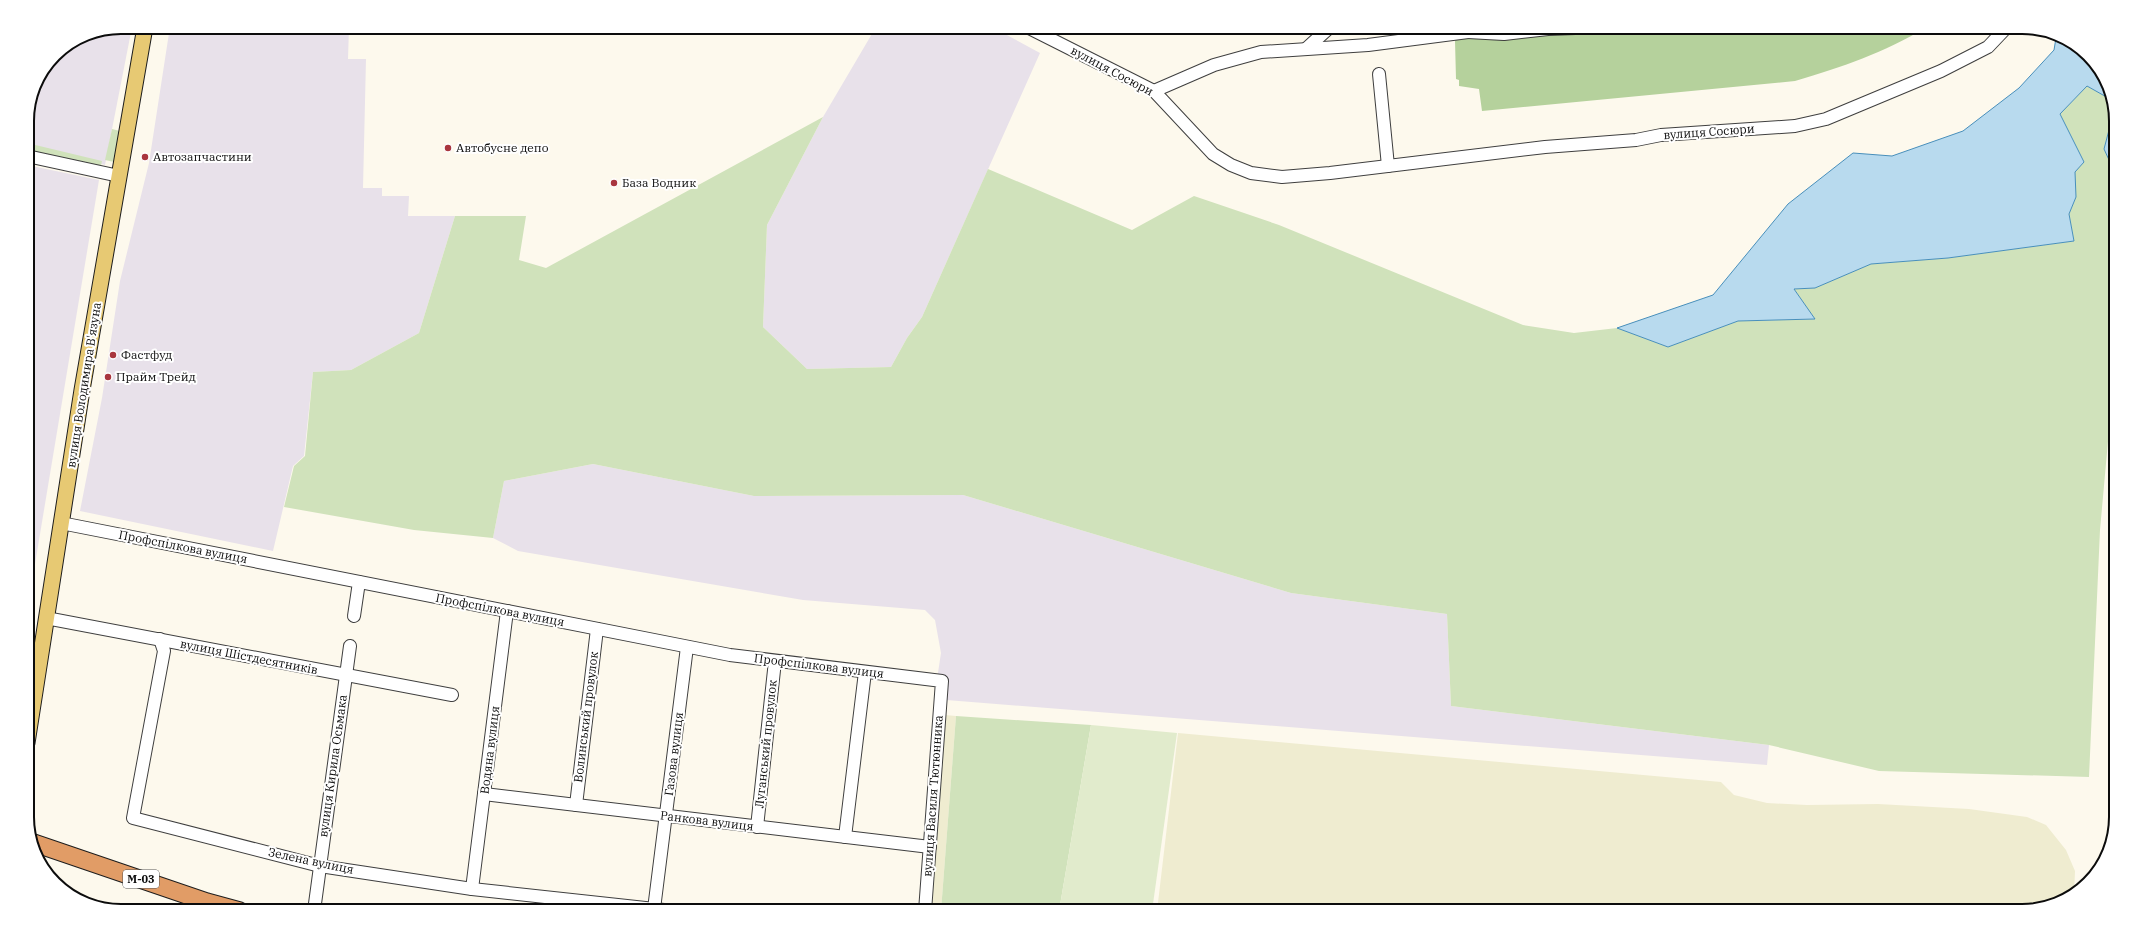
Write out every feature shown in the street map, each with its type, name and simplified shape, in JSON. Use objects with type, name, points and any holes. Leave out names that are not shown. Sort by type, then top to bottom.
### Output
[{"type":"highway","name":"М-03","points":[[39,844],[214,904]]},
{"type":"main road","name":"вулиця Володимира В'язуна","points":[[34,697],[61,523],[144,34]]},
{"type":"street","name":"вулиця Сосюри","points":[[1040,34],[1154,91],[1214,154],[1230,165],[1251,173],[1282,177],[1546,147],[1636,140],[1661,135],[1795,126],[1820,120],[1941,71],[1988,47],[2000,34]]},
{"type":"street","points":[[1307,48],[1322,34]]},
{"type":"street","points":[[1154,91],[1214,65],[1260,52],[1368,45],[1440,34]]},
{"type":"street","points":[[1379,74],[1388,166]]},
{"type":"street","points":[[34,158],[119,176]]},
{"type":"street","name":"Профспілкова вулиця","points":[[61,523],[730,655],[942,681]]},
{"type":"street","points":[[354,616],[359,582]]},
{"type":"street","name":"Водяна вулиця","points":[[472,889],[507,611]]},
{"type":"street","name":"вулиця Шістдесятників","points":[[46,618],[452,695]]},
{"type":"street","name":"Волинський провулок","points":[[576,805],[597,629]]},
{"type":"street","name":"Зелена вулиця","points":[[160,639],[164,651],[133,818],[320,866],[472,889],[608,904]]},
{"type":"street","name":"вулиця Кирила Осьмака","points":[[315,904],[350,646]]},
{"type":"street","name":"Газова вулиця","points":[[655,904],[667,816],[687,647]]},
{"type":"street","name":"Луганський провулок","points":[[757,827],[775,661]]},
{"type":"street","points":[[845,837],[865,672]]},
{"type":"street","name":"вулиця Василя Тютюнника","points":[[926,904],[942,681]]},
{"type":"street","name":"Ранкова вулиця","points":[[484,794],[930,847]]},
{"type":"shaded area","points":[[131,34],[105,165],[34,145],[34,115],[37,98],[43,83],[52,68],[77,46],[104,36]]},
{"type":"shaded area","points":[[169,34],[349,34],[348,59],[366,59],[363,188],[382,188],[382,196],[409,196],[408,216],[455,216],[419,333],[351,370],[313,372],[304,456],[293,466],[273,551],[80,511],[102,398],[120,281],[149,163]]},
{"type":"shaded area","points":[[872,34],[1005,34],[1040,53],[922,317],[907,338],[891,367],[807,369],[763,327],[767,225],[823,117]]},
{"type":"shaded area","points":[[34,166],[99,180],[34,570]]},
{"type":"shaded area","points":[[593,464],[754,496],[963,495],[1291,593],[1447,614],[1451,706],[1769,745],[1767,765],[934,699],[941,653],[935,620],[925,610],[803,600],[518,551],[493,538],[504,481]]},
{"type":"shaded area","points":[[945,715],[956,716],[942,904],[932,904]]},
{"type":"shaded area","points":[[1178,733],[1721,782],[1734,795],[1767,803],[1807,805],[1878,804],[1969,809],[2027,817],[2046,825],[2066,850],[2075,871],[2074,886],[2066,892],[2045,901],[2022,904],[1158,904]]},
{"type":"green space","points":[[1532,34],[1914,34],[1878,52],[1795,81],[1482,111],[1479,89],[1459,86],[1459,80],[1456,79],[1455,41],[1457,37]]},
{"type":"green space","points":[[2087,86],[2105,96],[2109,115],[2109,130],[2104,149],[2109,160],[2109,430],[2100,530],[2089,777],[1879,771],[1769,745],[1451,706],[1447,614],[1291,593],[963,495],[754,496],[593,464],[504,481],[493,538],[414,530],[284,507],[294,466],[305,456],[313,372],[351,370],[419,333],[455,216],[526,216],[519,260],[546,268],[823,117],[767,225],[763,327],[807,369],[891,367],[907,338],[922,317],[988,169],[1132,230],[1194,196],[1279,225],[1523,325],[1574,333],[1617,328],[1668,347],[1738,321],[1815,319],[1794,289],[1815,288],[1871,264],[1948,258],[2074,241],[2069,214],[2076,197],[2074,172],[2084,162],[2060,114]]},
{"type":"green space","points":[[112,129],[120,131],[114,162],[105,160]]},
{"type":"green space","points":[[34,145],[102,161],[100,170],[34,154]]},
{"type":"green space","points":[[956,716],[1091,725],[1060,904],[942,904]]},
{"type":"green space","points":[[1091,725],[1177,733],[1153,904],[1060,904]]},
{"type":"water","points":[[2055,41],[2066,46],[2084,59],[2100,83],[2105,96],[2087,86],[2060,114],[2084,162],[2075,172],[2076,197],[2069,214],[2074,241],[1948,258],[1871,264],[1815,288],[1794,289],[1815,319],[1738,321],[1668,347],[1617,328],[1713,295],[1788,204],[1853,153],[1892,156],[1963,131],[2019,88],[2054,50]]},
{"type":"water","points":[[2109,130],[2109,160],[2104,149]]},
{"type":"place","name":"Автобусне депо","points":[[448,148]]},
{"type":"place","name":"Автозапчастини","points":[[145,157]]},
{"type":"place","name":"База Водник","points":[[614,183]]},
{"type":"place","name":"Фастфуд","points":[[113,355]]},
{"type":"place","name":"Прайм Трейд","points":[[108,377]]}]
